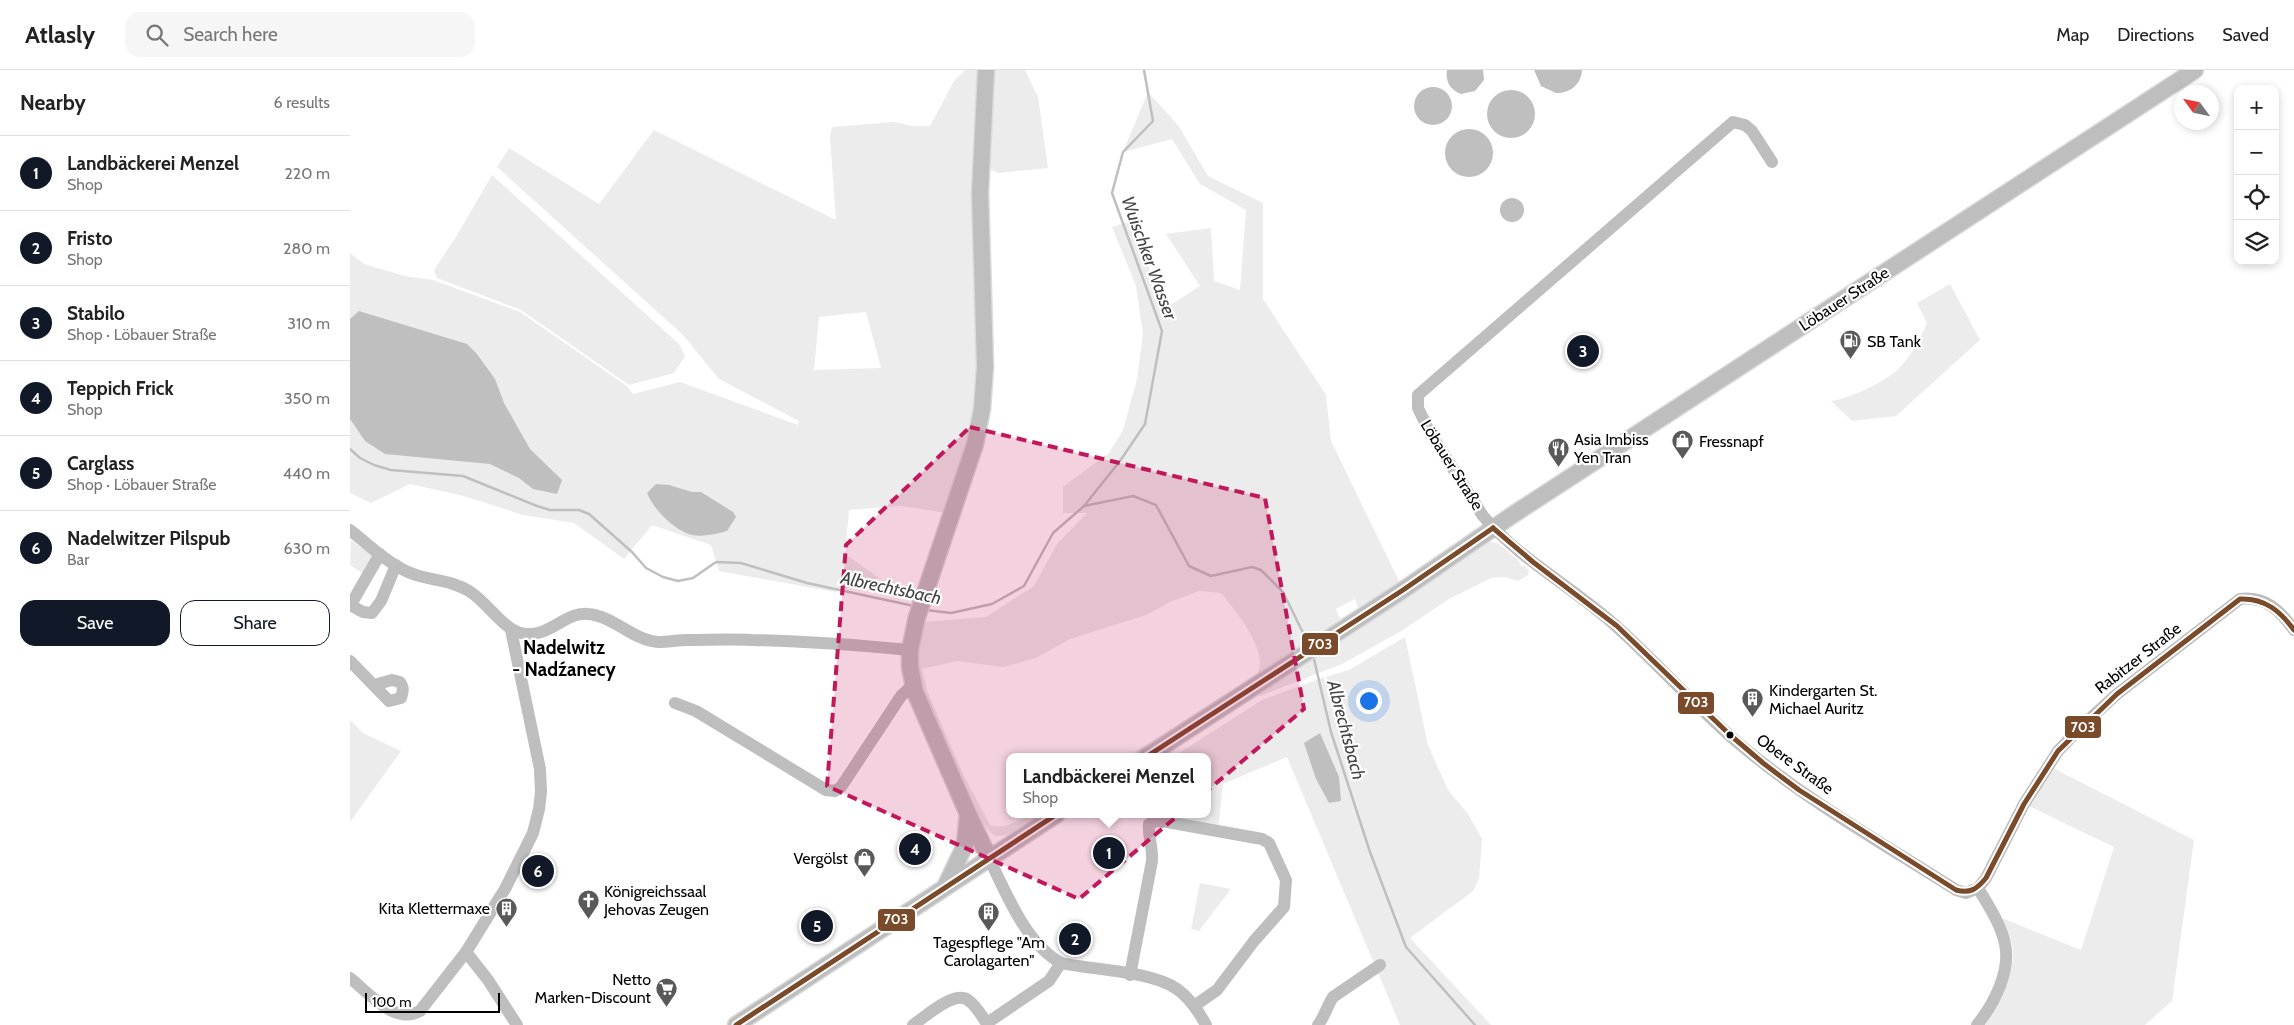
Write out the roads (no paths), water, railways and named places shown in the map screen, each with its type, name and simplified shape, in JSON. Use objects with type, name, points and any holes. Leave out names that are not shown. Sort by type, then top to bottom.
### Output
[{"type":"main road","points":[[986,70],[980,193],[985,367],[982,409],[975,444],[927,588],[910,650],[913,685],[968,814],[989,858]]},
{"type":"main road","name":"Löbauer Straße","points":[[1152,753],[2195,70]]},
{"type":"main road","points":[[946,885],[965,845],[968,814]]},
{"type":"main road","points":[[736,1025],[946,885],[1051,818]]},
{"type":"street","name":"Löbauer Straße","points":[[1493,528],[1483,516],[1428,431],[1418,408],[1418,395],[1733,122],[1745,125],[1752,131],[1772,162]]},
{"type":"street","name":"Obere Straße","points":[[1493,528],[1533,562],[1617,626],[1728,734],[1799,790],[1956,890],[1966,893],[1978,888]]},
{"type":"street","points":[[350,530],[380,554],[409,573],[445,580],[469,591],[490,607],[511,630],[524,634],[536,634],[585,613],[607,619],[638,636],[657,642],[750,640],[823,642],[910,650]]},
{"type":"street","points":[[380,554],[350,606],[363,612],[372,613],[381,601],[396,565]]},
{"type":"street","name":"Rabitzer Straße","points":[[1978,888],[1986,878],[2024,804],[2058,751],[2117,694],[2240,599],[2253,597],[2265,601],[2276,609],[2294,630]]},
{"type":"street","points":[[350,978],[390,1010],[400,1015],[412,1016],[426,1005],[466,952],[516,868],[532,833],[539,809],[541,792],[540,769],[511,630]]},
{"type":"street","points":[[350,661],[374,685]]},
{"type":"street","points":[[675,703],[696,710],[826,790],[835,791],[841,787],[901,696],[913,685]]},
{"type":"street","points":[[1130,975],[1152,861],[1152,850],[1148,834],[1150,824],[1157,821],[1168,822],[1262,839],[1269,843],[1286,880],[1284,907],[1254,941],[1217,990],[1194,1006]]},
{"type":"street","points":[[989,858],[1037,944],[1049,956],[1061,963],[1160,981],[1172,986],[1186,996],[1206,1025]]},
{"type":"street","points":[[1977,1025],[1997,990],[2007,956],[2005,942],[1978,888]]},
{"type":"street","points":[[466,952],[488,980],[517,1025]]},
{"type":"street","points":[[913,1025],[949,1000],[959,997],[964,997],[974,1004],[988,1024],[1049,981],[1061,963]]},
{"type":"street","points":[[1318,1025],[1328,1011],[1329,1002],[1333,997],[1380,965]]},
{"type":"waterway","name":"Wuischker Wasser","points":[[1084,506],[1120,461],[1145,424],[1162,331],[1112,193],[1123,152],[1153,121],[1144,70]]},
{"type":"waterway","name":"Albrechtsbach","points":[[350,449],[360,458],[391,470],[463,476],[550,510],[579,510],[589,514],[632,552],[646,568],[663,577],[678,581],[693,578],[716,562],[741,563],[807,583],[914,606]]},
{"type":"waterway","name":"Albrechtsbach","points":[[926,610],[951,613],[992,604],[1024,586],[1053,533],[1084,506],[1133,496],[1156,505],[1189,566],[1211,576],[1252,567],[1261,570],[1283,592],[1309,645]]},
{"type":"waterway","name":"Albrechtsbach","points":[[1313,655],[1331,732],[1370,852],[1406,947],[1475,1025]]},
{"type":"place","name":"Stabilo","points":[[1583,351]]},
{"type":"place","name":"SB Tank","points":[[1851,360]]},
{"type":"place","name":"Fressnapf","points":[[1683,460]]},
{"type":"place","name":"Asia Imbiss Yen Tran","points":[[1558,467]]},
{"type":"place","name":"Kindergarten St. Michael Auritz","points":[[1753,718]]},
{"type":"place","name":"Teppich Frick","points":[[915,849]]},
{"type":"place","name":"Landbäckerei Menzel","points":[[1109,853]]},
{"type":"place","name":"Nadelwitzer Pilspub","points":[[538,871]]},
{"type":"place","name":"Vergölst","points":[[864,877]]},
{"type":"place","name":"Königreichssaal Jehovas Zeugen","points":[[588,919]]},
{"type":"place","name":"Carglass","points":[[817,926]]},
{"type":"place","name":"Kita Klettermaxe","points":[[506,927]]},
{"type":"place","name":"Tagespflege \"Am Carolagarten\"","points":[[989,932]]},
{"type":"place","name":"Fristo","points":[[1075,939]]},
{"type":"place","name":"Netto Marken-Discount","points":[[667,1007]]},
{"type":"district","name":"Nadelwitz - Nadźanecy","points":[[564,658]]}]
